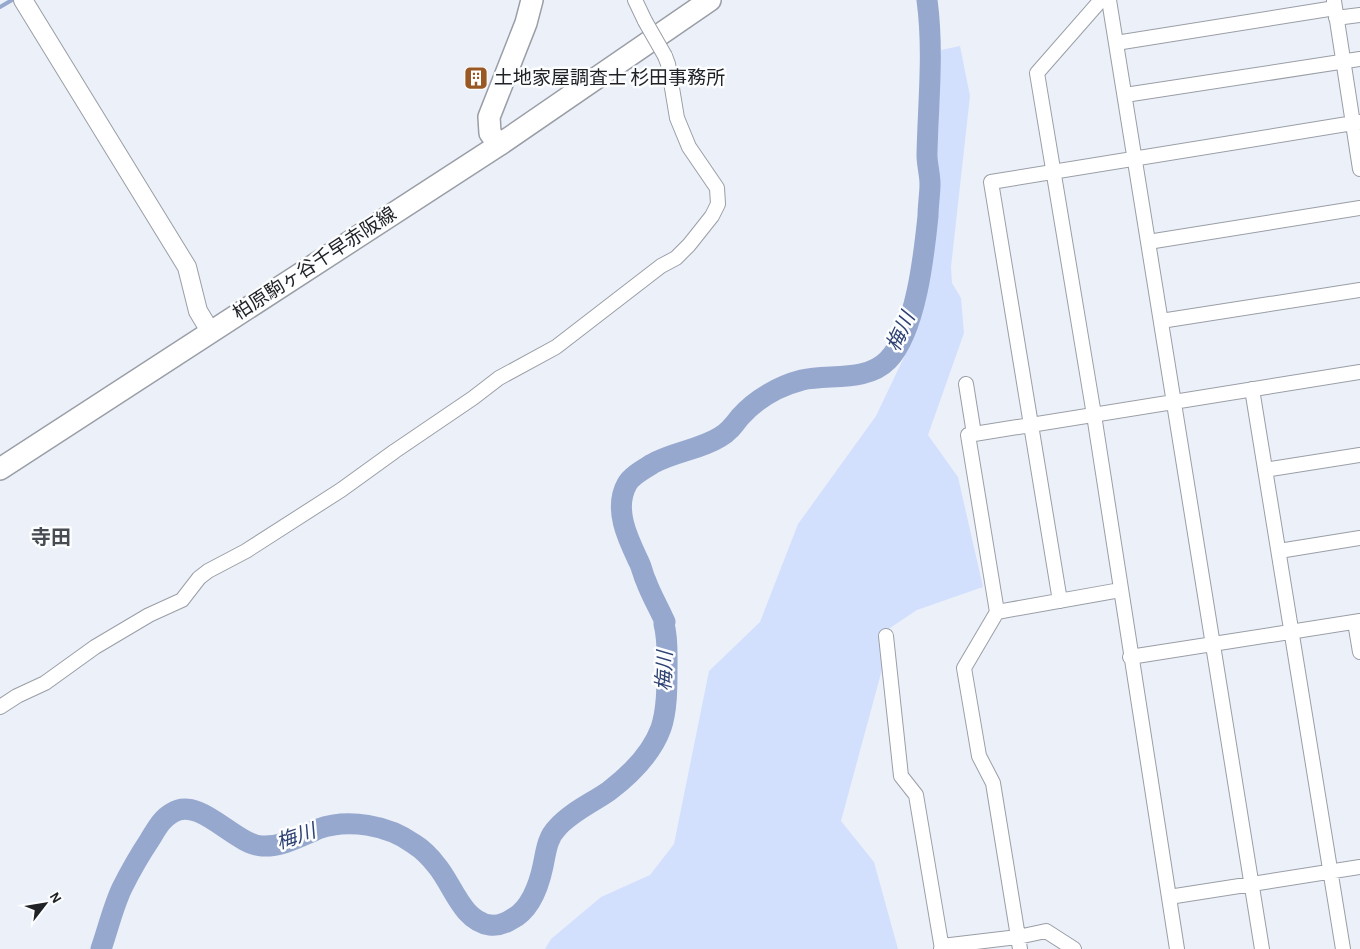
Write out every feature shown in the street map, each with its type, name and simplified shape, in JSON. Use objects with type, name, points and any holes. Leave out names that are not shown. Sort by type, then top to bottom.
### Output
[{"type":"main road","points":[[499,145],[490,133],[488,117],[526,23],[532,0]]},
{"type":"main road","name":"柏原駒ヶ谷千早赤阪線","points":[[0,468],[499,145],[710,0]]},
{"type":"street","points":[[23,0],[187,267],[198,311],[210,331]]},
{"type":"street","points":[[0,707],[17,696],[46,683],[95,648],[149,614],[182,600],[199,578],[208,571],[246,551],[341,490],[499,378],[556,347],[662,266],[676,258],[689,245],[712,216],[718,204],[717,188],[689,147],[677,118],[668,64],[635,0]]},
{"type":"street","points":[[1101,0],[1037,73],[1094,415],[1130,657],[1177,949]]},
{"type":"street","points":[[1110,0],[1262,949]]},
{"type":"street","points":[[1116,44],[1335,9],[1360,15]]},
{"type":"street","points":[[1335,9],[1343,62],[1356,123],[1360,169]]},
{"type":"street","points":[[1125,95],[1360,59]]},
{"type":"street","points":[[1060,601],[991,182],[1356,123]]},
{"type":"street","points":[[1148,242],[1360,208]]},
{"type":"street","points":[[1161,321],[1360,290]]},
{"type":"street","points":[[1019,943],[993,782],[979,756],[964,668],[997,612],[968,435],[1360,372]]},
{"type":"street","points":[[966,384],[974,434]]},
{"type":"street","points":[[1252,390],[1343,949]]},
{"type":"street","points":[[1265,470],[1360,455]]},
{"type":"street","points":[[1279,551],[1360,538]]},
{"type":"street","points":[[997,612],[1120,590]]},
{"type":"street","points":[[1130,657],[1358,621],[1360,652]]},
{"type":"street","points":[[886,636],[902,776],[916,795],[942,948],[1019,943],[1046,931],[1074,949]]},
{"type":"street","points":[[1169,897],[1360,867]]},
{"type":"shaded area","points":[[960,46],[970,96],[951,267],[952,283],[961,298],[964,333],[928,435],[958,477],[983,587],[917,610],[881,634],[883,666],[841,821],[874,862],[898,949],[545,949],[551,939],[601,897],[650,875],[674,844],[709,671],[760,622],[798,524],[876,416],[915,334],[935,232],[941,50]]},
{"type":"waterway","points":[[0,7],[12,0]]},
{"type":"waterway","name":"梅川","points":[[101,949],[119,895],[138,858],[156,829],[168,815],[183,809],[194,810],[205,815],[251,844],[262,846],[283,843],[318,829],[342,824],[367,825],[380,828],[404,837],[426,854],[443,874],[465,910],[480,922],[490,925],[502,924],[524,910],[536,889],[551,836],[569,817],[609,791],[632,771],[652,746],[663,721],[667,684],[665,622],[648,586],[624,524],[621,503],[627,484],[635,475],[652,464],[720,437],[729,431],[753,404],[785,386],[813,378],[848,376],[870,372],[888,360],[898,347],[906,331],[921,271],[930,192],[927,155],[930,78],[927,0]]},
{"type":"place","name":"土地家屋調査士 杉田事務所","points":[[476,78]]},
{"type":"district","name":"寺田","points":[[51,538]]}]
